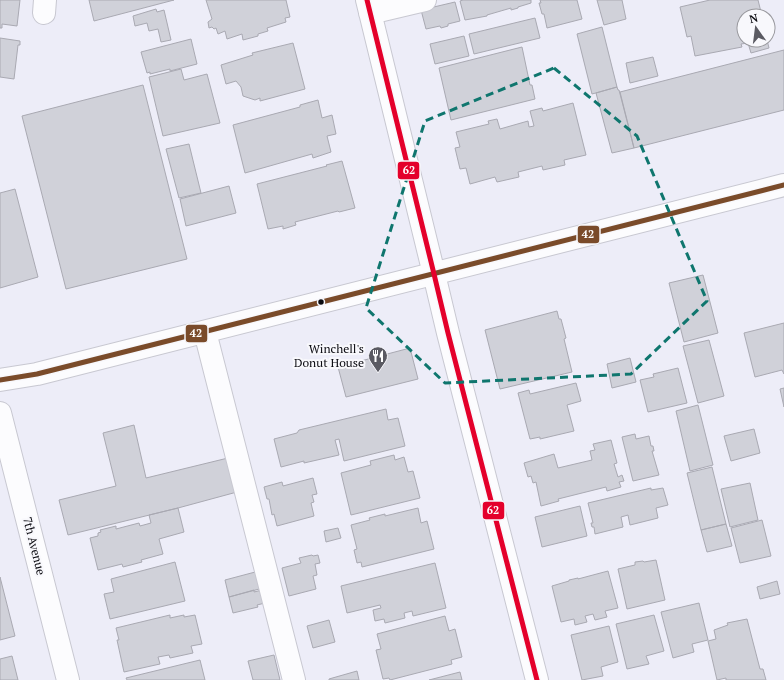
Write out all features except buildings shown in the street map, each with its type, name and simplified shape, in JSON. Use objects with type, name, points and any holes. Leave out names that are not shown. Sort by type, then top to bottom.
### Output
[{"type":"street","points":[[425,0],[368,6],[448,333],[536,680]]},
{"type":"street","points":[[0,380],[37,374],[784,185]]},
{"type":"street","points":[[205,332],[294,680]]},
{"type":"street","name":"7th Avenue","points":[[0,413],[68,680]]},
{"type":"highlighted area","points":[[554,68],[637,136],[707,301],[631,374],[445,383],[366,308],[425,121]]},
{"type":"transit line","name":"62","points":[[367,0],[448,333],[537,680]]},
{"type":"transit line","name":"42","points":[[0,380],[37,374],[784,185]]},
{"type":"place","name":"Winchell's Donut House","points":[[378,373]]}]
